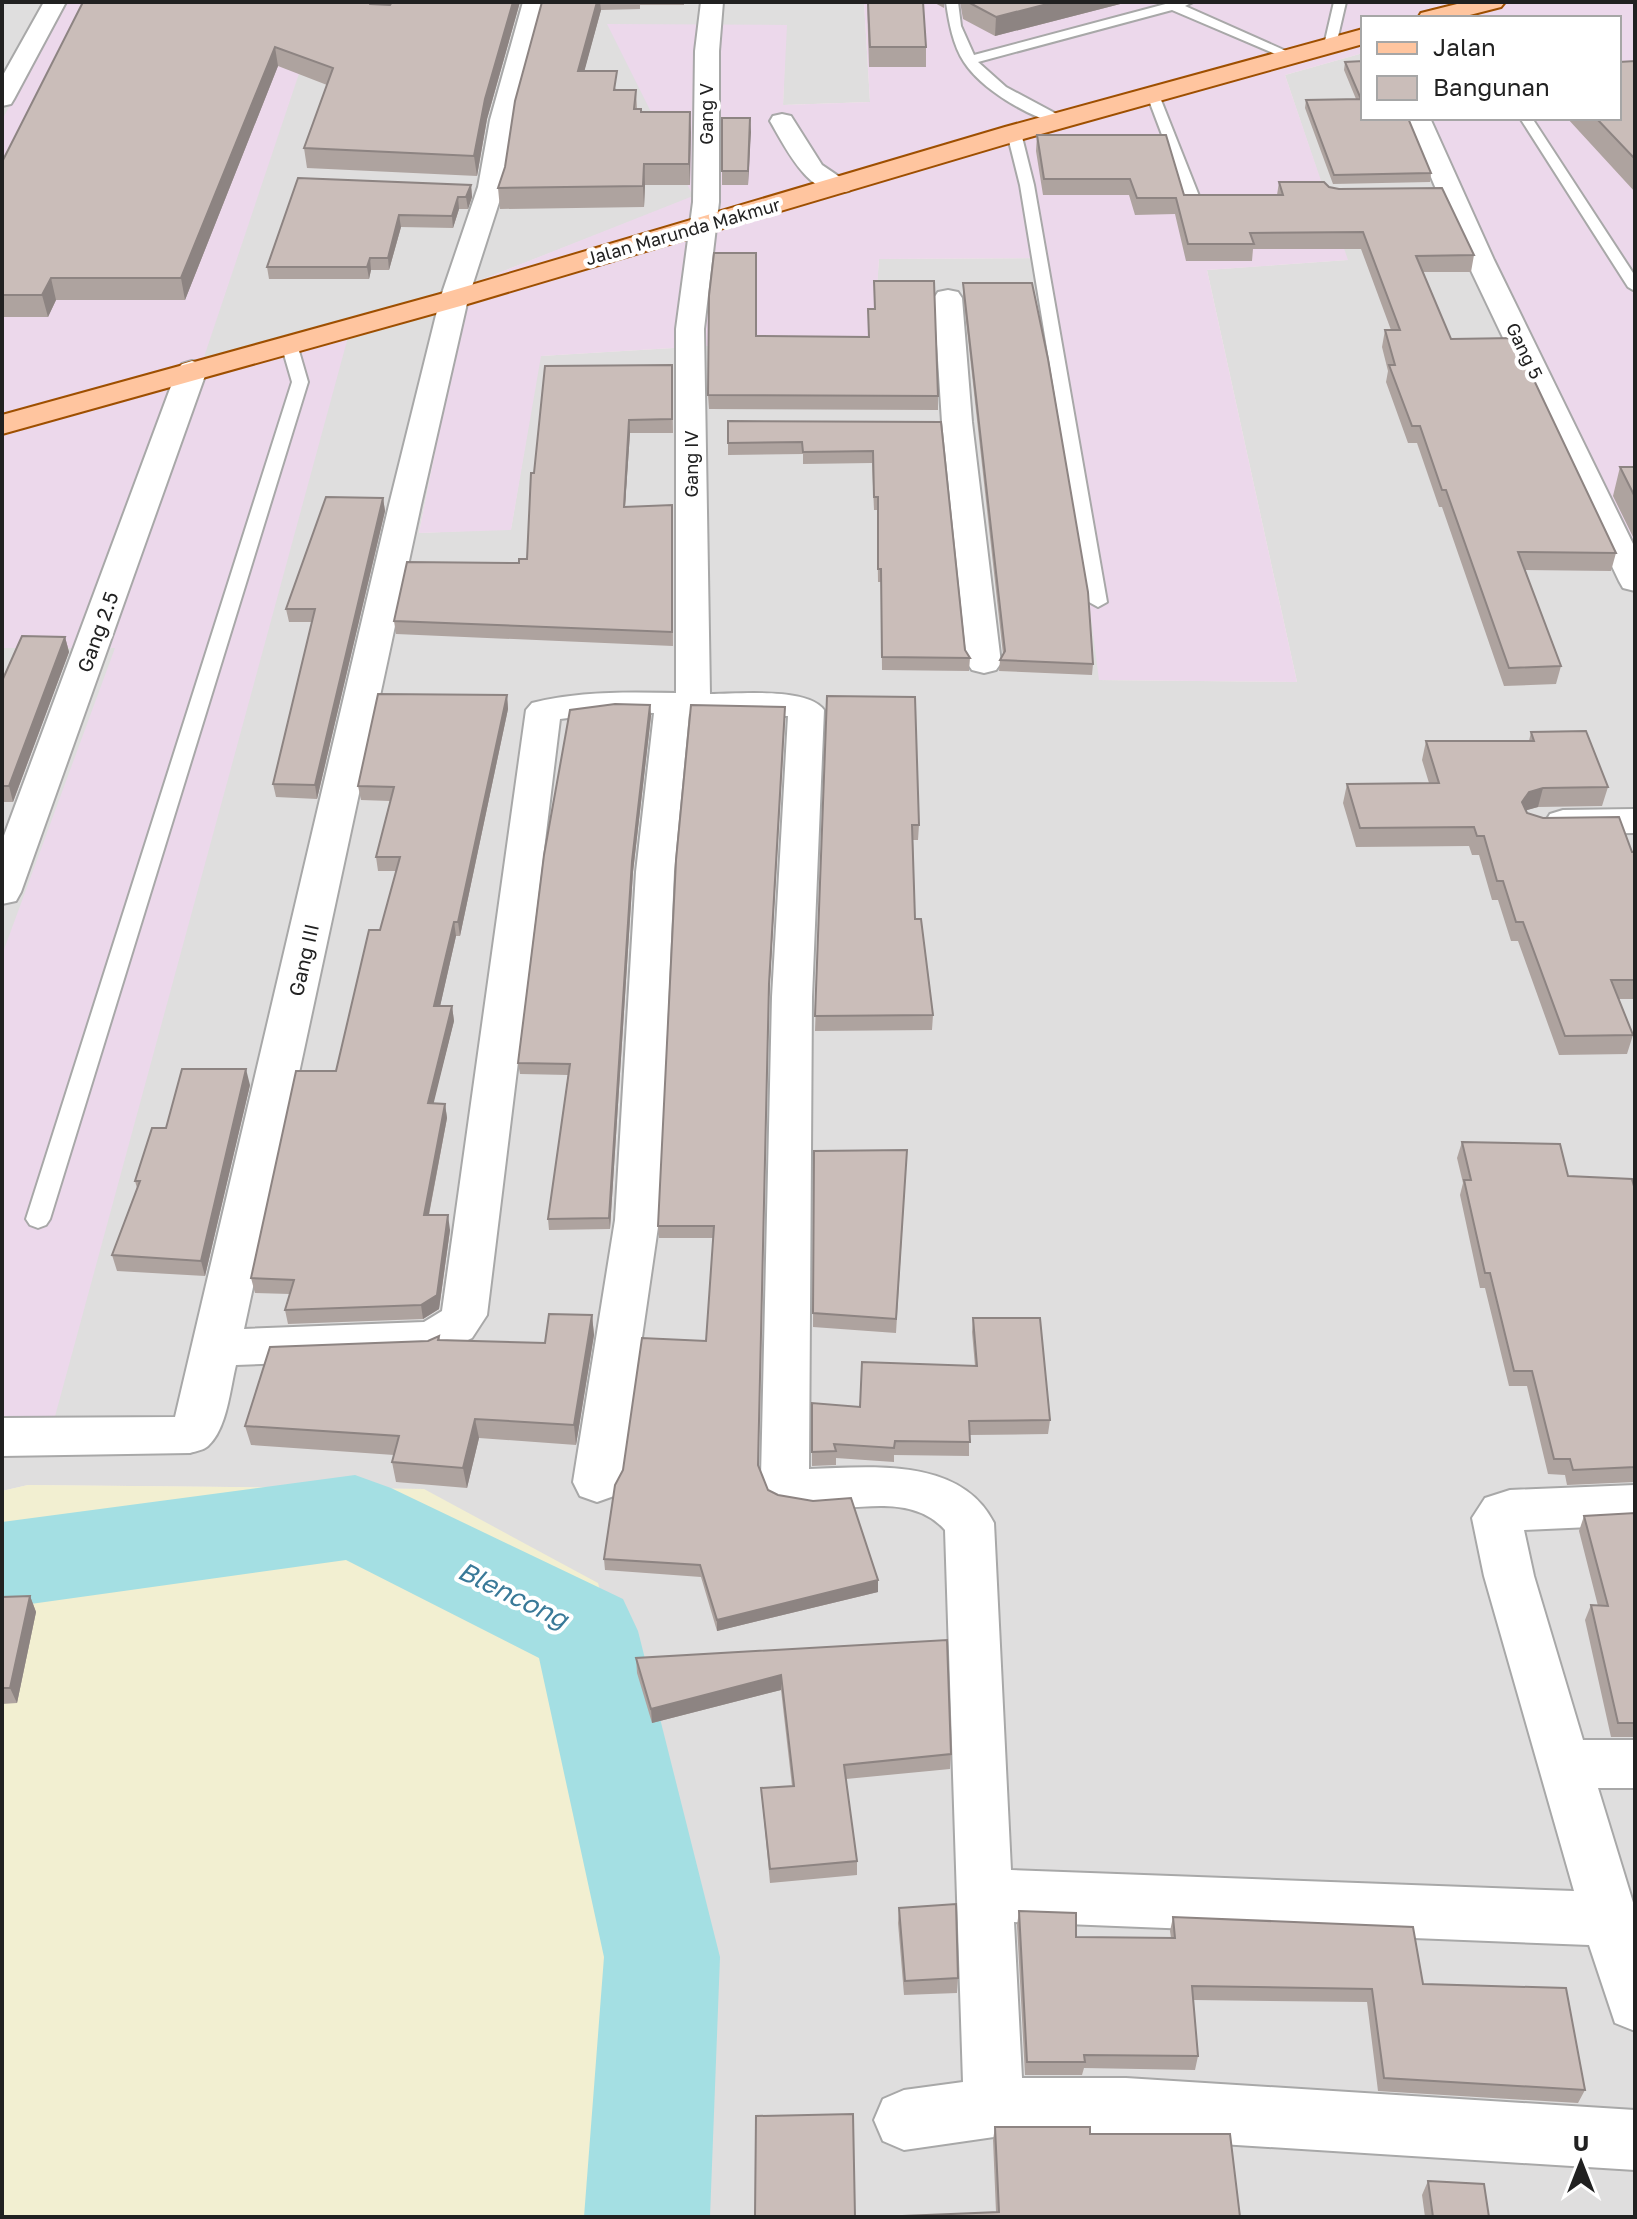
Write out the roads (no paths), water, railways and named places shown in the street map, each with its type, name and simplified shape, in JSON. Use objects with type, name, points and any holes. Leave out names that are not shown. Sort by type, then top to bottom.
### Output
[{"type":"main road","points":[[1438,16],[1493,2]]},
{"type":"main road","name":"Jalan Marunda Makmur","points":[[2,425],[454,299],[1014,133],[1361,37]]},
{"type":"street","points":[[2,99],[55,2]]},
{"type":"street","name":"Gang III","points":[[2,1437],[190,1434],[205,1404],[478,187],[502,120],[534,2]]},
{"type":"street","name":"Gang V","points":[[704,227],[707,51],[712,2]]},
{"type":"street","name":"Gang 5","points":[[1419,120],[1437,193],[1480,260],[1635,581]]},
{"type":"street","points":[[782,121],[813,170],[840,186]]},
{"type":"street","name":"Gang IV","points":[[597,1482],[637,1220],[655,872],[683,703],[692,421],[690,329],[704,227]]},
{"type":"street","points":[[948,298],[957,422],[984,663]]},
{"type":"street","name":"Gang 2.5","points":[[2,892],[192,370]]},
{"type":"street","points":[[692,421],[723,421]]},
{"type":"street","points":[[926,422],[957,422]]},
{"type":"street","points":[[217,1348],[431,1340],[461,1321],[490,1136],[541,715],[551,707],[616,702],[799,706],[806,710],[794,871],[789,1033],[785,1477],[788,1487],[796,1489],[908,1488],[949,1503],[962,1512],[969,1523],[994,2107]]},
{"type":"street","points":[[1538,822],[1635,821]]},
{"type":"street","points":[[1635,1505],[1510,1510],[1502,1512],[1497,1518],[1509,1576],[1635,2003]]},
{"type":"street","points":[[1564,1764],[1635,1764]]},
{"type":"street","points":[[987,1895],[1608,1919]]},
{"type":"street","points":[[904,2120],[994,2107],[1126,2108],[1635,2140]]},
{"type":"lane","points":[[952,2],[953,22],[969,60],[989,84],[1059,121]]},
{"type":"lane","points":[[1330,45],[1340,2]]},
{"type":"lane","points":[[969,60],[1180,4],[1289,55]]},
{"type":"lane","points":[[1153,95],[1194,201]]},
{"type":"lane","points":[[1527,120],[1635,287]]},
{"type":"lane","points":[[1014,133],[1027,185],[1098,602]]},
{"type":"lane","points":[[38,1219],[300,382],[289,344]]},
{"type":"waterway","name":"Blencong","points":[[2,1565],[355,1517],[586,1631],[662,1957],[647,2217]]}]
